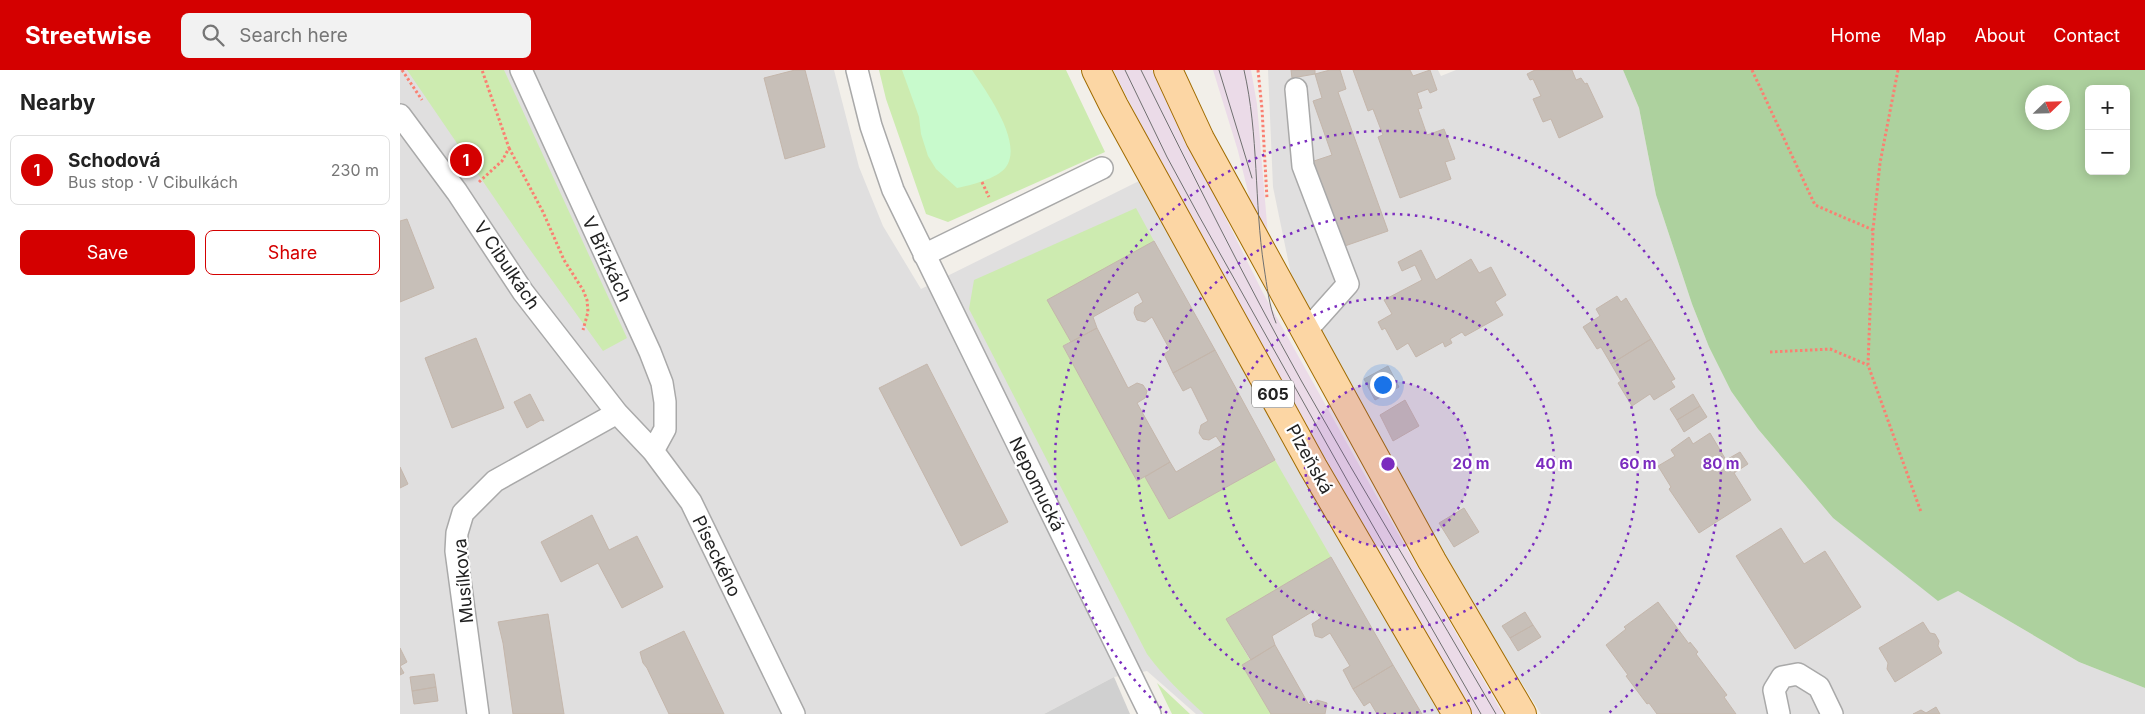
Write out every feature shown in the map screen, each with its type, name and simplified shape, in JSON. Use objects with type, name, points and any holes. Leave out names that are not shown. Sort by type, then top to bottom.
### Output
[{"type":"main road","name":"Plzeňská","points":[[1096,70],[1114,106],[1304,449],[1457,714]]},
{"type":"main road","points":[[1168,70],[1200,138],[1432,561],[1522,714]]},
{"type":"street","name":"V Břízkách","points":[[521,70],[650,352],[662,383],[665,402],[665,429],[653,451]]},
{"type":"street","name":"Nepomucká","points":[[857,70],[871,126],[893,190],[1150,714]]},
{"type":"street","points":[[1296,89],[1302,166],[1348,284],[1306,331]]},
{"type":"street","name":"V Cibulkách","points":[[400,114],[457,192],[523,292],[618,413]]},
{"type":"street","points":[[924,255],[1102,168]]},
{"type":"street","name":"Píseckého","points":[[618,413],[653,451],[691,502],[794,714]]},
{"type":"street","name":"Musílkova","points":[[478,714],[456,551],[457,533],[463,513],[495,482],[618,413]]},
{"type":"street","points":[[1779,714],[1774,690],[1782,677],[1798,674],[1819,687],[1832,714]]},
{"type":"path","points":[[482,70],[508,148],[543,212],[564,260],[583,290],[587,300],[588,312],[583,330]]},
{"type":"path","points":[[1258,70],[1267,204]]},
{"type":"path","points":[[1752,70],[1815,205],[1873,230]]},
{"type":"path","points":[[1898,70],[1880,162],[1873,230],[1868,365],[1921,512]]},
{"type":"path","points":[[478,182],[502,161],[508,148]]},
{"type":"path","points":[[1770,352],[1830,348],[1868,365]]},
{"type":"shaded area","points":[[400,70],[834,70],[859,167],[883,226],[921,289],[1139,181],[1441,714],[1196,714],[1147,671],[1114,677],[1044,714],[400,714]]},
{"type":"shaded area","points":[[1113,70],[1152,70],[1263,293],[1377,497],[1503,714],[1472,714],[1293,401],[1159,160]]},
{"type":"shaded area","points":[[1213,70],[1251,70],[1257,104],[1268,236],[1251,204],[1238,151]]},
{"type":"shaded area","points":[[1268,70],[1438,70],[1441,76],[1456,70],[1623,70],[1639,108],[1656,195],[1692,304],[1709,347],[1731,391],[1758,429],[1833,518],[1938,600],[1958,591],[2079,662],[2145,688],[2145,714],[1541,714],[1469,598],[1293,284],[1273,187]]},
{"type":"shaded area","points":[[1114,677],[1130,714],[1044,714]]},
{"type":"green space","points":[[407,70],[504,70],[627,338],[603,351],[523,240]]},
{"type":"green space","points":[[879,70],[1066,70],[1105,152],[948,222],[926,214],[886,99]]},
{"type":"green space","points":[[902,70],[972,70],[993,103],[1007,131],[1010,156],[1006,167],[990,178],[957,188],[936,169],[928,156],[921,134],[919,117]]},
{"type":"green space","points":[[1623,70],[2145,70],[2145,688],[2079,662],[1958,591],[1938,601],[1833,518],[1758,429],[1731,391],[1709,347],[1692,304],[1656,195],[1639,108]]},
{"type":"green space","points":[[1136,208],[1154,241],[1048,300],[1071,341],[1063,346],[1137,481],[1145,477],[1169,519],[1275,460],[1331,557],[1226,619],[1250,660],[1242,665],[1271,714],[1204,714],[1174,686],[1147,654],[969,309],[974,280]]},
{"type":"green space","points":[[1157,683],[1190,714],[1172,714]]},
{"type":"building","points":[[795,70],[805,70],[825,147],[785,159],[764,78]]},
{"type":"building","points":[[1291,70],[1315,70],[1315,74],[1292,78]]},
{"type":"building","points":[[1330,70],[1340,70],[1346,89],[1338,92],[1388,231],[1339,248],[1308,163],[1332,155],[1313,101],[1322,98],[1315,74]]},
{"type":"building","points":[[1353,70],[1410,70],[1413,76],[1430,70],[1437,90],[1430,93],[1428,89],[1417,93],[1422,108],[1418,109],[1427,135],[1444,129],[1455,159],[1445,162],[1451,179],[1400,198],[1378,137],[1383,135],[1373,109],[1368,111]]},
{"type":"building","points":[[1535,70],[1572,70],[1576,80],[1581,78],[1585,84],[1587,83],[1603,117],[1559,138],[1551,119],[1543,122],[1533,99],[1541,96],[1533,79],[1530,80],[1527,74]]},
{"type":"building","points":[[407,219],[434,288],[400,302],[400,221]]},
{"type":"building","points":[[1154,241],[1215,350],[1173,373],[1164,354],[1170,350],[1152,317],[1145,322],[1137,320],[1134,313],[1135,307],[1143,302],[1138,292],[1093,317],[1097,328],[1071,342],[1047,300]]},
{"type":"building","points":[[1421,250],[1436,280],[1471,259],[1479,273],[1491,267],[1506,295],[1495,302],[1503,315],[1465,336],[1462,332],[1450,339],[1452,343],[1445,347],[1443,342],[1416,357],[1408,343],[1397,350],[1385,328],[1382,330],[1378,322],[1392,314],[1384,300],[1422,280],[1415,265],[1402,271],[1398,262]]},
{"type":"building","points":[[1617,296],[1621,302],[1626,298],[1651,339],[1611,364],[1601,347],[1597,349],[1583,327],[1600,316],[1596,309]]},
{"type":"building","points":[[1097,328],[1128,388],[1137,383],[1143,385],[1147,391],[1145,398],[1137,403],[1170,462],[1137,481],[1063,346]]},
{"type":"building","points":[[476,338],[504,408],[452,428],[425,358]]},
{"type":"building","points":[[1651,339],[1675,379],[1671,381],[1675,387],[1654,400],[1650,394],[1632,406],[1618,383],[1621,381],[1611,364]]},
{"type":"building","points":[[1215,350],[1275,460],[1169,519],[1145,477],[1170,462],[1176,472],[1222,445],[1216,436],[1209,440],[1203,439],[1199,433],[1201,425],[1208,421],[1191,387],[1183,391],[1173,373]]},
{"type":"building","points":[[927,364],[1008,522],[961,546],[879,388]]},
{"type":"building","points":[[1388,366],[1399,387],[1375,400],[1364,379]]},
{"type":"building","points":[[530,394],[544,421],[541,420],[527,428],[514,402]]},
{"type":"building","points":[[1693,394],[1700,406],[1677,420],[1670,409]]},
{"type":"building","points":[[1405,400],[1419,426],[1393,441],[1380,415]]},
{"type":"building","points":[[1700,406],[1707,417],[1684,432],[1677,420]]},
{"type":"building","points":[[1710,433],[1726,460],[1740,452],[1748,464],[1734,473],[1751,500],[1699,533],[1669,489],[1671,487],[1658,466],[1675,456],[1671,450],[1689,437],[1693,444]]},
{"type":"building","points":[[400,467],[408,484],[400,488]]},
{"type":"building","points":[[1464,508],[1479,532],[1454,547],[1439,523]]},
{"type":"building","points":[[592,515],[609,550],[637,536],[663,587],[622,608],[598,563],[561,582],[541,542]]},
{"type":"building","points":[[1781,528],[1804,564],[1825,551],[1861,607],[1795,649],[1736,556]]},
{"type":"building","points":[[1331,557],[1393,665],[1353,689],[1343,670],[1350,666],[1330,633],[1322,638],[1315,636],[1312,624],[1321,618],[1315,610],[1272,636],[1275,645],[1251,660],[1226,619]]},
{"type":"building","points":[[1658,602],[1689,644],[1690,642],[1698,652],[1696,654],[1727,695],[1724,697],[1736,714],[1657,714],[1626,676],[1628,675],[1606,645],[1626,629],[1624,627]]},
{"type":"building","points":[[1525,612],[1533,625],[1510,638],[1502,626]]},
{"type":"building","points":[[548,614],[564,714],[513,714],[503,643],[498,622]]},
{"type":"building","points":[[1923,622],[1930,633],[1935,634],[1942,653],[1895,682],[1887,669],[1888,663],[1879,648]]},
{"type":"building","points":[[1533,625],[1541,637],[1518,651],[1510,638]]},
{"type":"building","points":[[684,631],[724,714],[669,714],[643,663],[640,652]]},
{"type":"building","points":[[1275,645],[1309,705],[1317,700],[1327,703],[1325,714],[1271,714],[1242,665]]},
{"type":"building","points":[[400,648],[407,662],[400,666]]},
{"type":"building","points":[[1393,665],[1422,714],[1377,714],[1370,702],[1364,706],[1353,689]]},
{"type":"building","points":[[400,666],[404,673],[400,675]]},
{"type":"building","points":[[434,674],[436,687],[412,691],[410,677]]},
{"type":"building","points":[[436,687],[438,701],[414,704],[412,691]]},
{"type":"building","points":[[1936,707],[1940,714],[1913,714],[1921,710],[1926,713]]},
{"type":"tram line","points":[[1125,70],[1167,157],[1199,216],[1481,714]]},
{"type":"tram line","points":[[1141,70],[1281,344],[1350,466],[1496,714]]},
{"type":"tram line","points":[[1219,70],[1252,178]]},
{"type":"tram line","points":[[1244,70],[1252,119],[1264,267],[1276,323]]},
{"type":"place","name":"Schodová","points":[[466,160]]}]
